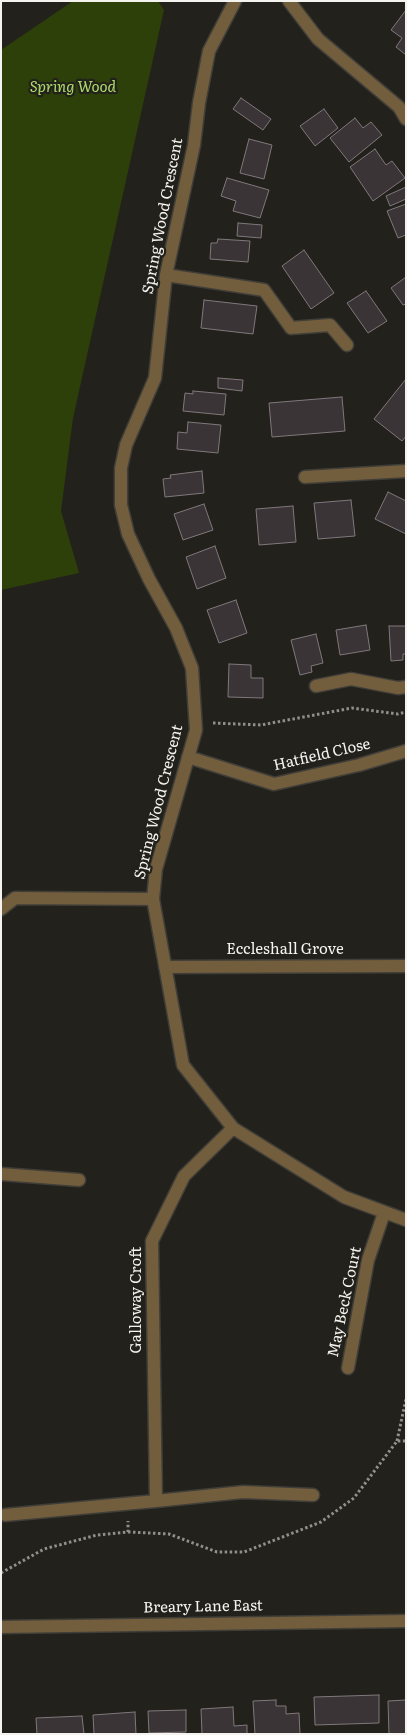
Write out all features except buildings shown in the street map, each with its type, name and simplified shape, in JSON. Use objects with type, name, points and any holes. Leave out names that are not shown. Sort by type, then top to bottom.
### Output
[{"type":"street","name":"Spring Wood Crescent","points":[[235,1],[209,51],[199,103],[194,145],[166,275],[155,378],[126,444],[121,468],[121,505],[128,534],[149,579],[176,628],[192,668],[196,730],[156,869],[153,899],[183,1064],[233,1128],[344,1197],[406,1220]]},
{"type":"street","points":[[289,1],[318,39],[402,102],[406,119]]},
{"type":"street","points":[[166,275],[264,290],[291,328],[330,325],[347,345]]},
{"type":"street","points":[[305,477],[406,471]]},
{"type":"street","points":[[316,686],[351,678],[398,688],[406,687]]},
{"type":"street","name":"Hatfield Close","points":[[188,757],[274,784],[359,765],[406,751]]},
{"type":"street","points":[[1,909],[15,898],[153,899]]},
{"type":"street","name":"Eccleshall Grove","points":[[165,967],[406,966]]},
{"type":"street","name":"Galloway Croft","points":[[156,1501],[152,1241],[184,1176],[233,1128]]},
{"type":"street","points":[[1,1174],[79,1180]]},
{"type":"street","name":"May Beck Court","points":[[348,1368],[368,1260],[384,1213]]},
{"type":"street","points":[[4,1515],[243,1492],[313,1495]]},
{"type":"street","name":"Breary Lane East","points":[[1,1627],[406,1621]]},
{"type":"path","points":[[195,723],[261,725],[352,708],[398,714],[406,712]]},
{"type":"path","points":[[1,1573],[44,1548],[97,1535],[128,1532],[169,1534],[217,1552],[244,1552],[321,1522],[354,1498],[397,1441],[406,1399]]},
{"type":"path","points":[[397,1441],[406,1441]]},
{"type":"path","points":[[128,1503],[128,1532]]},
{"type":"green space","name":"Spring Wood","points":[[73,1],[158,1],[164,10],[73,418],[61,511],[79,573],[1,590],[1,50]]}]
